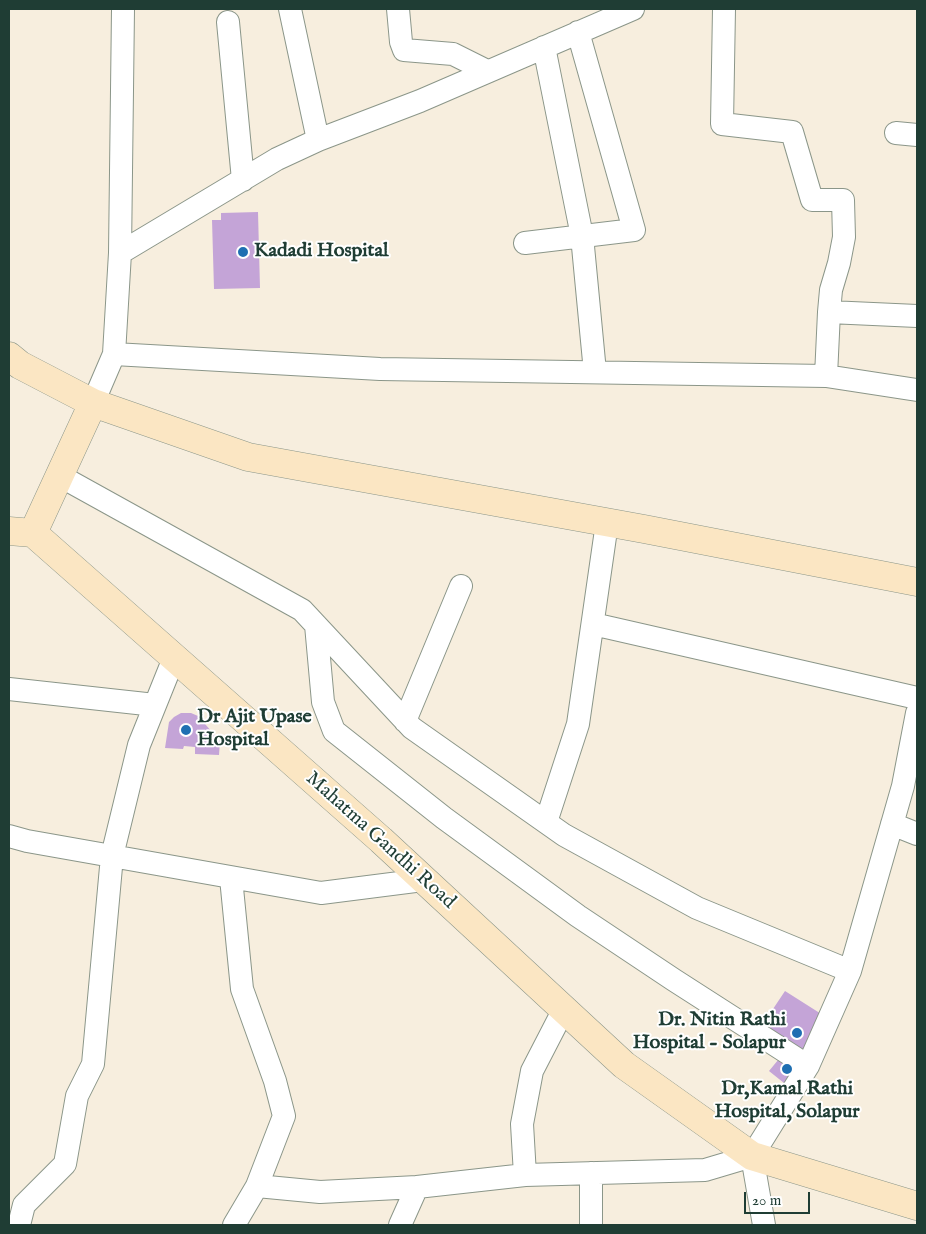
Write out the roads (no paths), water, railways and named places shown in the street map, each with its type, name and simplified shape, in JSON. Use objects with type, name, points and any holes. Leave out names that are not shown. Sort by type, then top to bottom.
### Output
[{"type":"street","points":[[21,532],[60,476],[114,354],[120,254],[123,9]]},
{"type":"street","points":[[290,9],[318,140]]},
{"type":"street","points":[[398,9],[401,42],[404,50],[453,54],[487,72]]},
{"type":"street","points":[[120,254],[277,160],[318,140],[420,101],[633,9]]},
{"type":"street","points":[[724,9],[722,124],[792,132],[812,200],[843,200],[844,237],[839,264],[831,290],[826,376]]},
{"type":"street","points":[[228,22],[243,180]]},
{"type":"street","points":[[525,243],[634,230],[578,32]]},
{"type":"street","points":[[544,47],[582,236],[595,372]]},
{"type":"street","points":[[829,312],[917,316]]},
{"type":"street","points":[[114,354],[380,369],[826,376],[917,390]]},
{"type":"street","points":[[9,356],[20,365],[93,403],[248,457],[917,582]]},
{"type":"street","points":[[60,476],[302,610],[412,728],[564,836],[697,908],[850,971]]},
{"type":"street","points":[[546,822],[578,724],[607,523]]},
{"type":"street","name":"Mahatma Gandhi Road","points":[[21,532],[174,658],[381,840],[624,1065],[752,1156],[917,1206]]},
{"type":"street","points":[[405,721],[461,586]]},
{"type":"street","points":[[592,624],[917,698]]},
{"type":"street","points":[[316,625],[324,702],[334,731],[444,818],[578,916],[808,1066]]},
{"type":"street","points":[[19,1225],[24,1205],[65,1164],[77,1096],[93,1064],[112,856],[139,746],[174,658]]},
{"type":"street","points":[[9,689],[155,705]]},
{"type":"street","points":[[257,1186],[320,1192],[417,1187],[525,1175],[705,1170],[752,1156],[808,1066],[850,971],[903,786],[917,713]]},
{"type":"street","points":[[892,824],[917,834]]},
{"type":"street","points":[[9,836],[27,841],[321,893],[423,880]]},
{"type":"street","points":[[231,878],[242,989],[275,1081],[284,1116],[257,1186],[234,1225]]},
{"type":"street","points":[[525,1175],[522,1124],[532,1071],[564,1009]]},
{"type":"street","points":[[752,1156],[764,1225]]},
{"type":"street","points":[[591,1173],[591,1225]]},
{"type":"street","points":[[400,1225],[417,1187]]},
{"type":"place","name":"Kadadi Hospital","points":[[243,252]]},
{"type":"place","name":"Dr Ajit Upase Hospital","points":[[186,730]]},
{"type":"place","name":"Dr. Nitin Rathi Hospital - Solapur","points":[[797,1033]]},
{"type":"place","name":"Dr,Kamal Rathi Hospital, Solapur","points":[[787,1069]]}]
